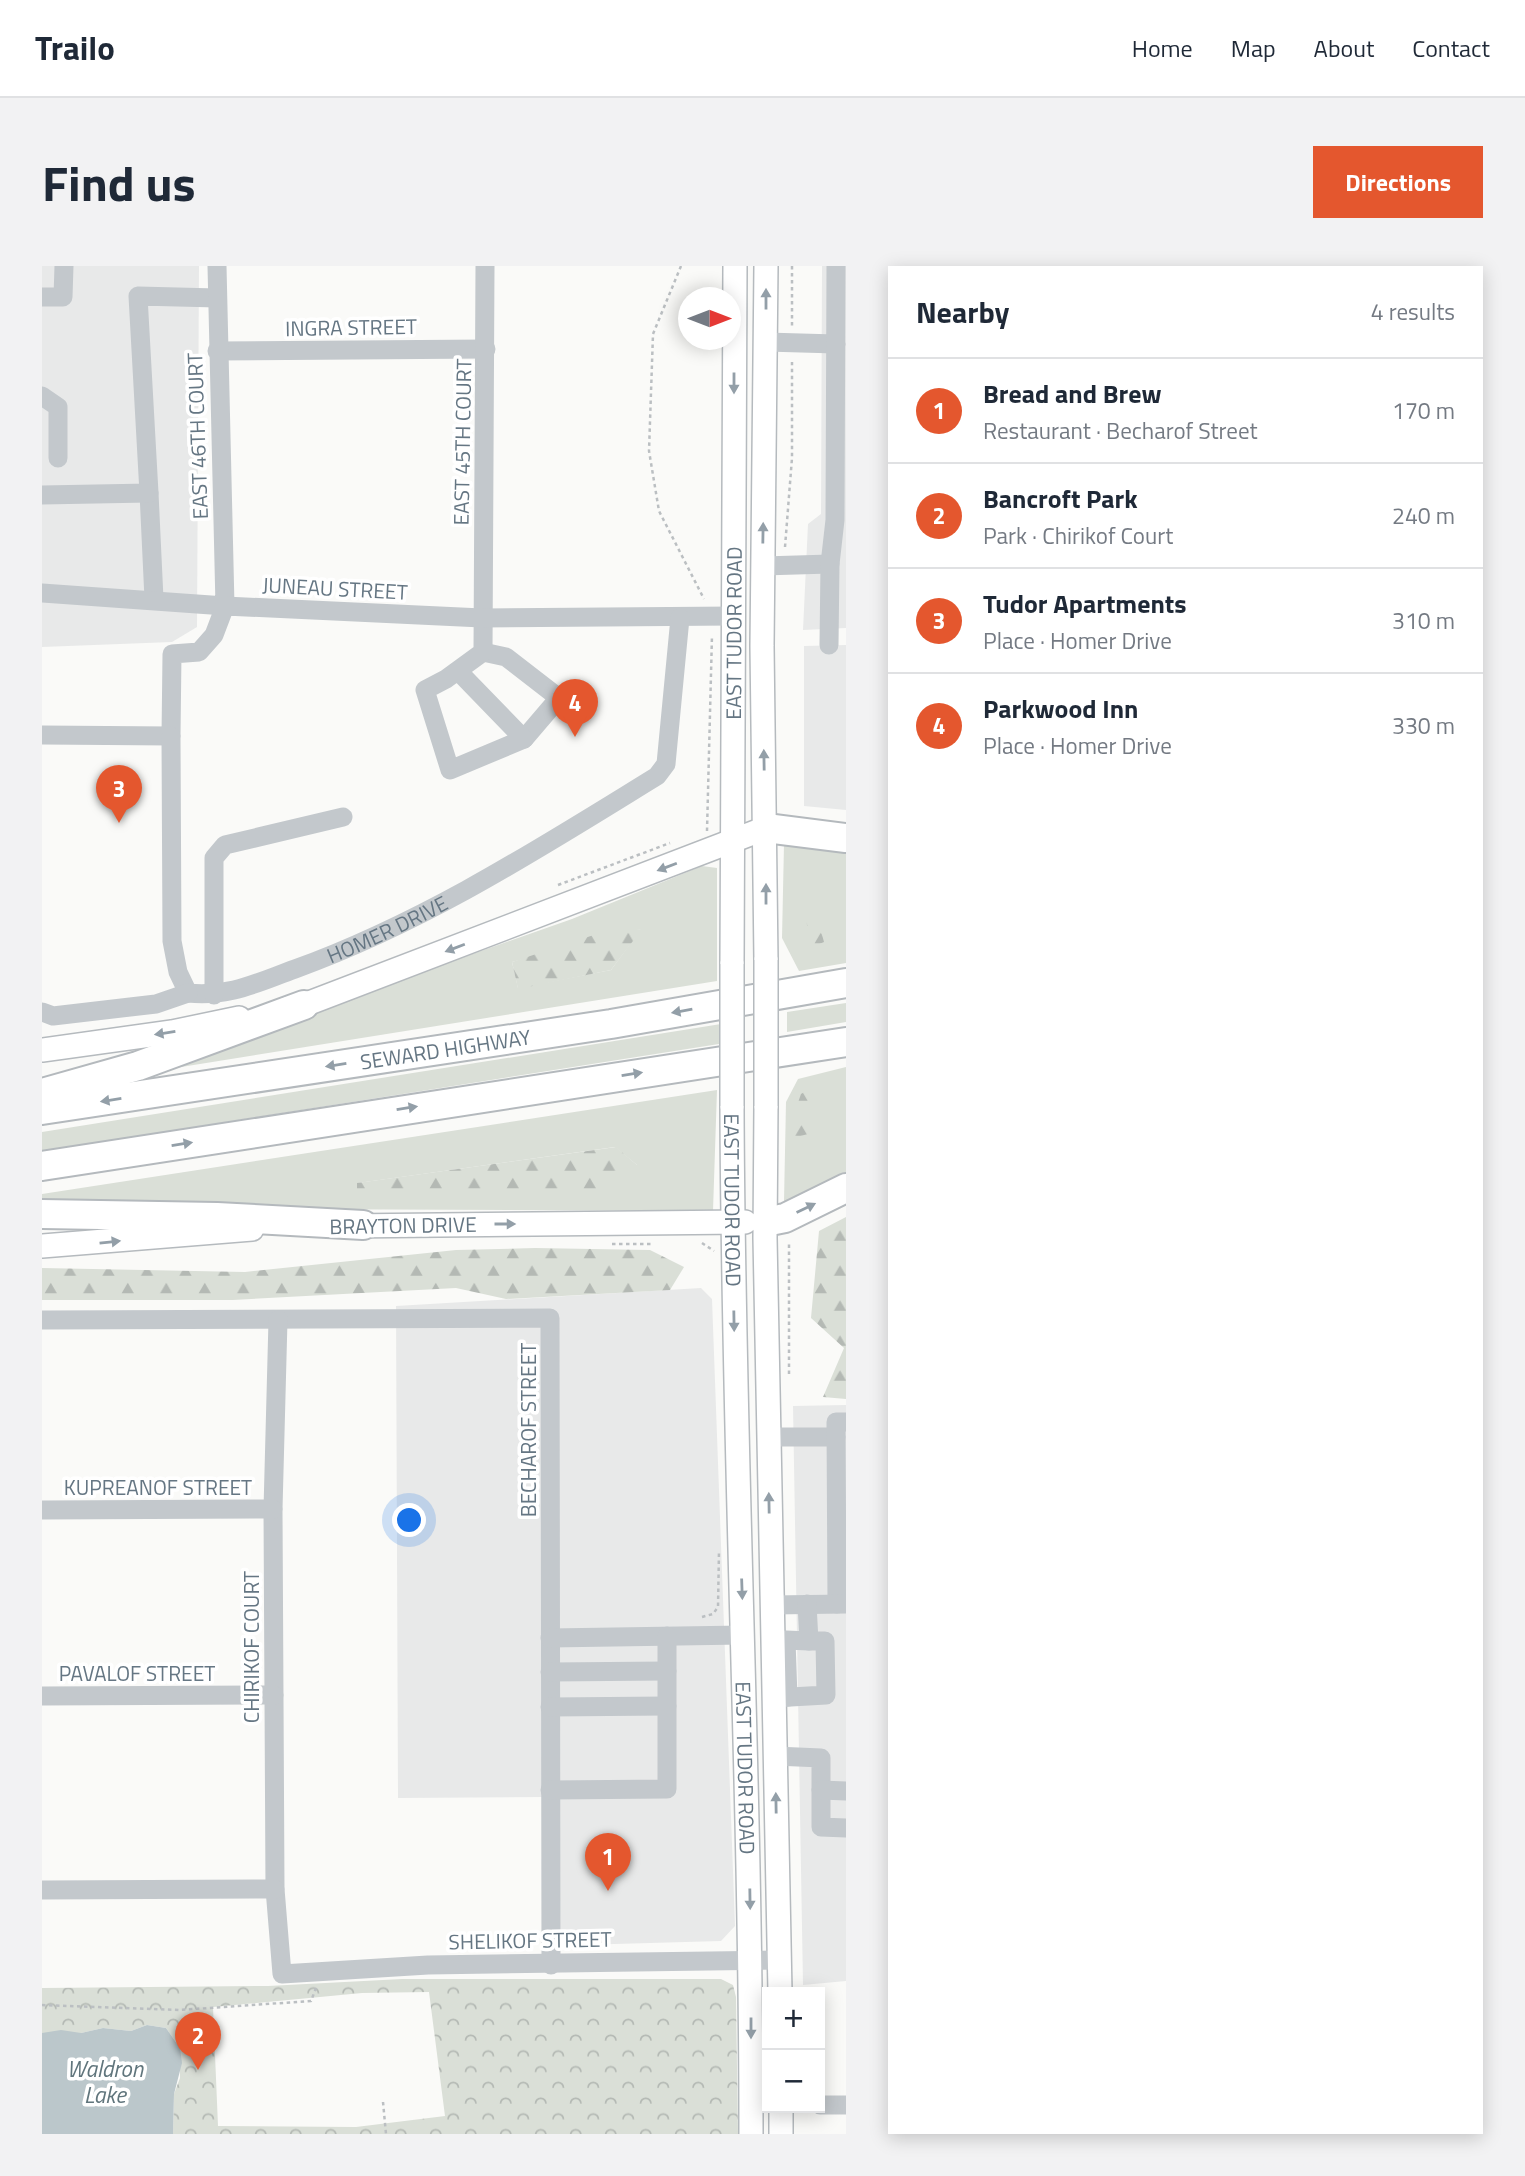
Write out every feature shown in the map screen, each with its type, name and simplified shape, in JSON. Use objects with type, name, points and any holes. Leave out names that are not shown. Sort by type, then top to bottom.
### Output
[{"type":"highway","points":[[766,828],[846,838]]},
{"type":"highway","name":"SEWARD HIGHWAY","points":[[42,1110],[611,1024],[846,983]]},
{"type":"highway","points":[[42,1093],[138,1066],[304,1005]]},
{"type":"highway","points":[[42,1166],[846,1042]]},
{"type":"highway","points":[[765,1222],[785,1218],[846,1188]]},
{"type":"highway","points":[[42,1214],[217,1217],[363,1225]]},
{"type":"main road","name":"EAST TUDOR ROAD","points":[[766,266],[772,565],[766,828],[765,1222],[771,1605],[780,1698],[775,1756],[780,1987]]},
{"type":"main road","name":"EAST TUDOR ROAD","points":[[733,267],[732,1223],[751,1960],[751,2134]]},
{"type":"main road","name":"HOMER DRIVE","points":[[42,1050],[172,1032],[304,1005],[766,828]]},
{"type":"main road","name":"BRAYTON DRIVE","points":[[42,1246],[235,1230],[363,1225],[765,1222]]},
{"type":"main road","points":[[781,2113],[781,2134]]},
{"type":"street","points":[[42,297],[63,297],[64,266]]},
{"type":"street","name":"EAST 46TH COURT","points":[[217,266],[225,606]]},
{"type":"street","name":"EAST 45TH COURT","points":[[483,652],[485,266]]},
{"type":"street","points":[[829,645],[830,564],[835,520],[836,266]]},
{"type":"street","points":[[154,600],[138,296],[217,298]]},
{"type":"street","points":[[766,342],[836,344]]},
{"type":"street","name":"INGRA STREET","points":[[217,351],[486,349]]},
{"type":"street","points":[[42,396],[58,407],[58,458]]},
{"type":"street","points":[[42,495],[149,493]]},
{"type":"street","points":[[772,565],[830,564]]},
{"type":"street","name":"JUNEAU STREET","points":[[42,593],[225,606],[482,618],[734,616]]},
{"type":"street","points":[[42,1012],[53,1016],[156,1004],[188,993],[178,972],[172,941],[172,654],[199,652],[214,635],[225,606]]},
{"type":"street","name":"HOMER DRIVE","points":[[188,993],[214,995],[345,951],[470,891],[657,776],[666,764],[680,618]]},
{"type":"street","points":[[483,652],[506,657],[559,698],[524,739],[450,770],[425,690],[458,671],[483,652]]},
{"type":"street","points":[[458,671],[524,739]]},
{"type":"street","points":[[42,735],[171,736]]},
{"type":"street","points":[[214,995],[214,858],[225,845],[343,817]]},
{"type":"street","name":"BECHAROF STREET","points":[[42,1320],[550,1318],[551,1965]]},
{"type":"street","name":"CHIRIKOF COURT","points":[[278,1320],[273,1509],[275,1889],[282,1975]]},
{"type":"street","points":[[768,1437],[841,1429],[841,1604],[771,1605]]},
{"type":"street","name":"KUPREANOF STREET","points":[[42,1510],[273,1509]]},
{"type":"street","points":[[807,1604],[809,1641]]},
{"type":"street","points":[[550,1638],[743,1635]]},
{"type":"street","points":[[550,1790],[667,1789],[667,1636]]},
{"type":"street","points":[[786,1640],[809,1641],[825,1641],[826,1695],[780,1698],[786,1640]]},
{"type":"street","points":[[550,1672],[667,1671]]},
{"type":"street","name":"PAVALOF STREET","points":[[42,1696],[274,1695]]},
{"type":"street","points":[[550,1707],[667,1706]]},
{"type":"street","points":[[775,1756],[821,1758],[821,1827],[846,1828]]},
{"type":"street","points":[[821,1790],[846,1791]]},
{"type":"street","points":[[42,1890],[275,1889]]},
{"type":"street","name":"SHELIKOF STREET","points":[[282,1975],[428,1965],[551,1965],[654,1959],[779,1960]]},
{"type":"street","points":[[825,2105],[846,2105]]},
{"type":"path","points":[[681,266],[653,334],[649,451],[659,511],[702,592],[709,617],[711,672],[709,816],[706,833]]},
{"type":"path","points":[[772,565],[786,542],[792,458],[792,266]]},
{"type":"path","points":[[42,2005],[179,2010],[312,2001],[321,1972]]},
{"type":"path","points":[[383,2102],[386,2134]]},
{"type":"shaded area","points":[[42,266],[199,266],[197,627],[172,642],[42,647]]},
{"type":"shaded area","points":[[822,266],[846,266],[846,628],[803,630],[808,524],[821,514]]},
{"type":"shaded area","points":[[846,645],[846,810],[804,806],[804,646]]},
{"type":"shaded area","points":[[701,1288],[712,1299],[735,1926],[721,1941],[544,1946],[545,1797],[398,1798],[396,1306]]},
{"type":"shaded area","points":[[846,1405],[846,1981],[803,1985],[793,1406]]},
{"type":"green space","points":[[784,844],[846,851],[846,963],[799,971],[782,938]]},
{"type":"green space","points":[[702,866],[717,868],[717,981],[150,1072],[163,1063],[572,919]],"holes":[[[641,929],[611,970],[518,988],[512,962]]]},
{"type":"green space","points":[[805,916],[818,920],[824,942],[812,947]]},
{"type":"green space","points":[[642,929],[611,970],[518,989],[512,962],[606,931]]},
{"type":"green space","points":[[846,1003],[846,1022],[787,1032],[787,1012]]},
{"type":"green space","points":[[721,1024],[719,1044],[42,1151],[42,1132]]},
{"type":"green space","points":[[846,1067],[846,1174],[800,1199],[784,1201],[786,1102],[798,1079]]},
{"type":"green space","points":[[809,1089],[808,1134],[793,1138],[793,1117],[801,1094]]},
{"type":"green space","points":[[717,1090],[713,1211],[42,1208],[42,1194]],"holes":[[[615,1147],[637,1165],[358,1193],[358,1183]]]},
{"type":"green space","points":[[616,1147],[637,1165],[614,1193],[357,1193],[357,1183]]},
{"type":"green space","points":[[846,1217],[846,1399],[823,1397],[844,1348],[811,1318],[819,1231]]},
{"type":"green space","points":[[456,1250],[650,1250],[684,1267],[670,1290],[506,1299],[456,1288],[233,1300],[42,1300],[42,1268],[245,1272]]},
{"type":"green space","points":[[402,1979],[721,1979],[733,1985],[736,1997],[738,2134],[173,2134],[174,2094],[180,2078],[180,2048],[166,2028],[147,2025],[131,2031],[103,2028],[81,2033],[42,2033],[42,1988],[268,1986]],"holes":[[[429,1992],[445,2116],[356,2127],[218,2126],[213,2007],[362,1993]]]},
{"type":"water","name":"Waldron Lake","points":[[147,2025],[166,2028],[180,2048],[182,2063],[174,2094],[173,2134],[42,2134],[42,2033],[61,2030],[81,2033],[103,2028],[131,2031]]},
{"type":"place","name":"Parkwood Inn","points":[[575,737]]},
{"type":"place","name":"Tudor Apartments","points":[[119,823]]},
{"type":"place","name":"Bread and Brew","points":[[608,1891]]},
{"type":"place","name":"Bancroft Park","points":[[198,2070]]}]
